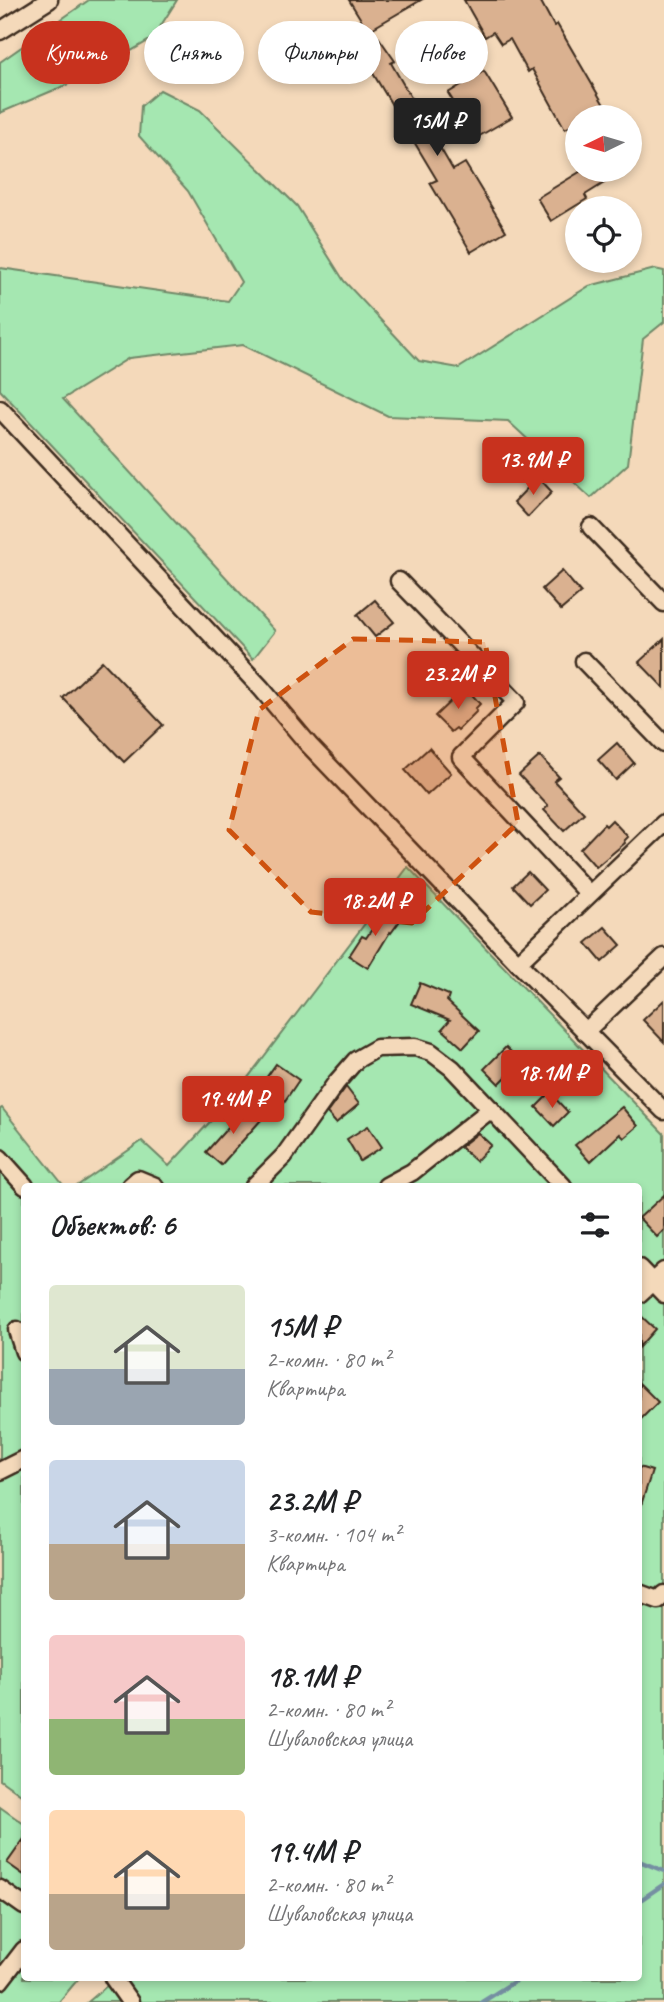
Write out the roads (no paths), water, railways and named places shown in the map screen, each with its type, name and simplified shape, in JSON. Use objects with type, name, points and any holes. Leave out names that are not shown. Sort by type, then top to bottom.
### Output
[{"type":"street","points":[[2,25],[49,0]]},
{"type":"street","points":[[0,409],[261,688],[309,745],[664,1111]]},
{"type":"street","points":[[591,527],[661,593]]},
{"type":"street","points":[[399,581],[516,702],[461,757],[589,894]]},
{"type":"street","points":[[584,662],[664,744]]},
{"type":"street","points":[[518,963],[664,822]]},
{"type":"street","points":[[585,1032],[664,957]]},
{"type":"street","points":[[257,1183],[284,1156],[336,1083],[356,1060],[377,1048],[415,1047],[431,1052],[452,1068],[560,1183]]},
{"type":"street","points":[[392,1183],[412,1172],[491,1108]]},
{"type":"street","points":[[0,1158],[21,1183]]},
{"type":"street","points":[[412,1172],[419,1183]]},
{"type":"street","points":[[642,1270],[660,1282],[642,1292]]},
{"type":"street","points":[[16,1330],[21,1344]]},
{"type":"street","points":[[0,1471],[21,1460]]},
{"type":"street","points":[[642,1594],[661,1597]]},
{"type":"street","points":[[0,1889],[21,1904]]},
{"type":"street","points":[[0,1981],[21,1954]]},
{"type":"street","points":[[115,1981],[130,2002]]},
{"type":"waterway","points":[[642,1862],[664,1871]]},
{"type":"waterway","points":[[642,1899],[664,1884]]},
{"type":"waterway","points":[[482,2002],[515,1981]]}]
